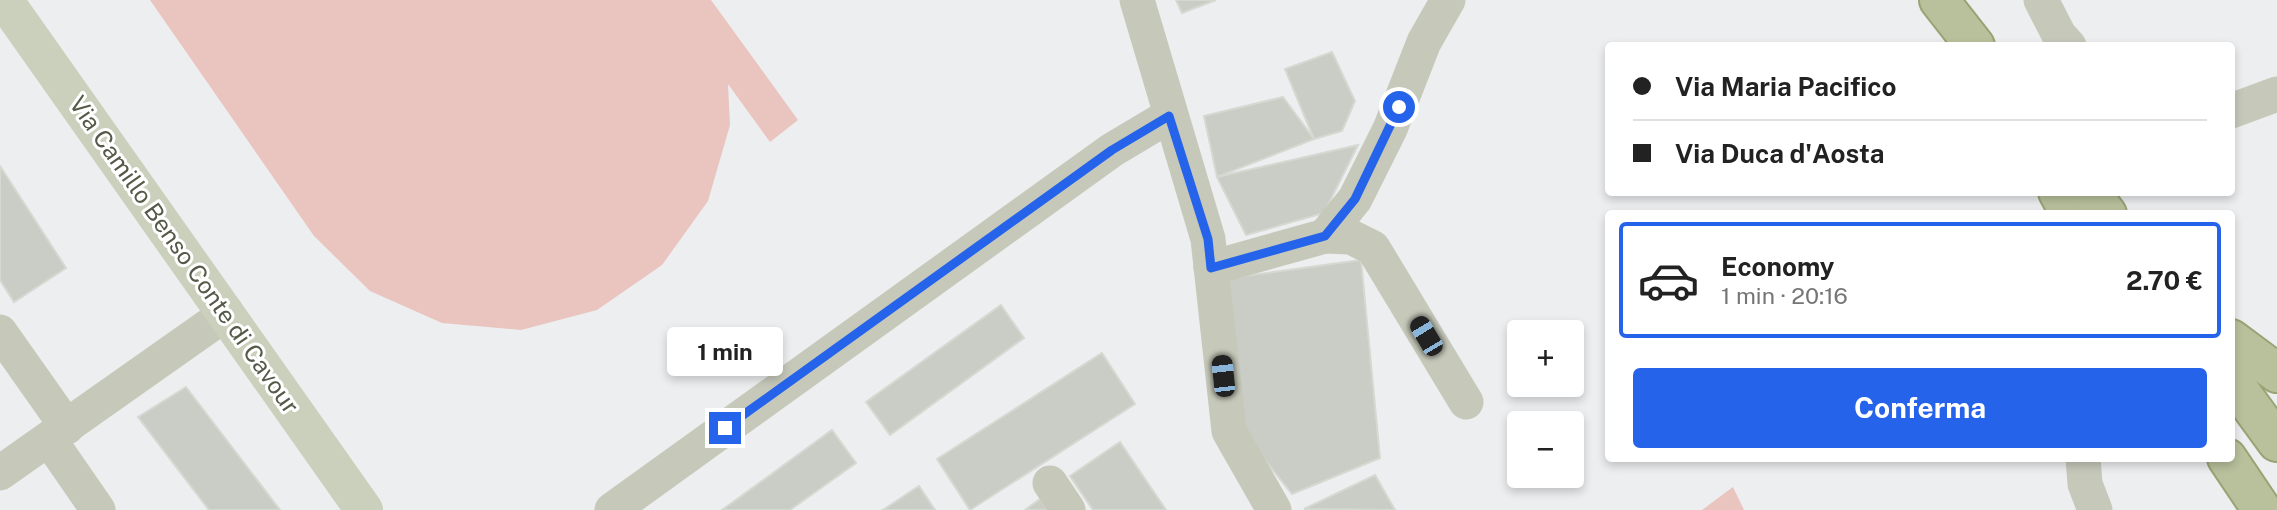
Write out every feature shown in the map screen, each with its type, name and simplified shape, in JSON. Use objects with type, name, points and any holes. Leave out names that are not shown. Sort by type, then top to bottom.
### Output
[{"type":"highway","points":[[1937,0],[1963,42]]},
{"type":"highway","points":[[1937,0],[1972,42]]},
{"type":"highway","points":[[2093,196],[2104,210]]},
{"type":"highway","points":[[2235,342],[2277,373]]},
{"type":"highway","points":[[2235,384],[2277,442]]},
{"type":"highway","points":[[2230,462],[2262,510]]},
{"type":"main road","name":"Via Camillo Benso Conte di Cavour","points":[[4,0],[364,510]]},
{"type":"street","points":[[1137,0],[1169,116],[1208,239],[1229,431],[1275,510]]},
{"type":"street","points":[[1325,236],[1355,199],[1390,129],[1424,42],[1448,0]]},
{"type":"street","points":[[2041,0],[2065,42]]},
{"type":"street","points":[[2235,110],[2277,94]]},
{"type":"street","points":[[612,510],[1112,150],[1169,116]]},
{"type":"street","points":[[1211,268],[1325,236],[1351,237],[1373,248],[1466,402]]},
{"type":"street","points":[[0,472],[227,313]]},
{"type":"street","points":[[0,332],[98,510]]},
{"type":"street","points":[[2083,462],[2085,484],[2095,510]]},
{"type":"shaded area","points":[[150,0],[711,0],[798,120],[770,142],[728,84],[730,125],[708,201],[662,265],[597,310],[521,330],[442,323],[370,291],[314,236]]},
{"type":"shaded area","points":[[1733,487],[1744,510],[1702,510]]},
{"type":"building","points":[[1176,0],[1216,0],[1182,13]]},
{"type":"building","points":[[1332,52],[1355,101],[1342,131],[1314,139],[1285,69]]},
{"type":"building","points":[[1283,97],[1314,139],[1217,177],[1204,116]]},
{"type":"building","points":[[1358,145],[1324,213],[1246,235],[1217,177]]},
{"type":"building","points":[[0,166],[66,268],[14,302],[0,280]]},
{"type":"building","points":[[1361,260],[1380,458],[1292,494],[1244,434],[1229,278]]},
{"type":"building","points":[[1001,305],[1024,338],[890,435],[866,402]]},
{"type":"building","points":[[1102,353],[1135,404],[970,510],[937,459]]},
{"type":"building","points":[[186,387],[280,510],[209,510],[138,417]]},
{"type":"building","points":[[832,430],[856,463],[790,510],[722,510]]},
{"type":"building","points":[[1120,442],[1166,510],[1093,510],[1070,476]]},
{"type":"building","points":[[1375,475],[1395,510],[1304,509]]},
{"type":"building","points":[[919,486],[935,510],[883,510]]},
{"type":"building","points":[[1040,499],[1048,510],[1025,510]]},
{"type":"route","points":[[725,428],[1112,150],[1169,116],[1208,239],[1211,268],[1325,236],[1355,199],[1399,107]]}]
